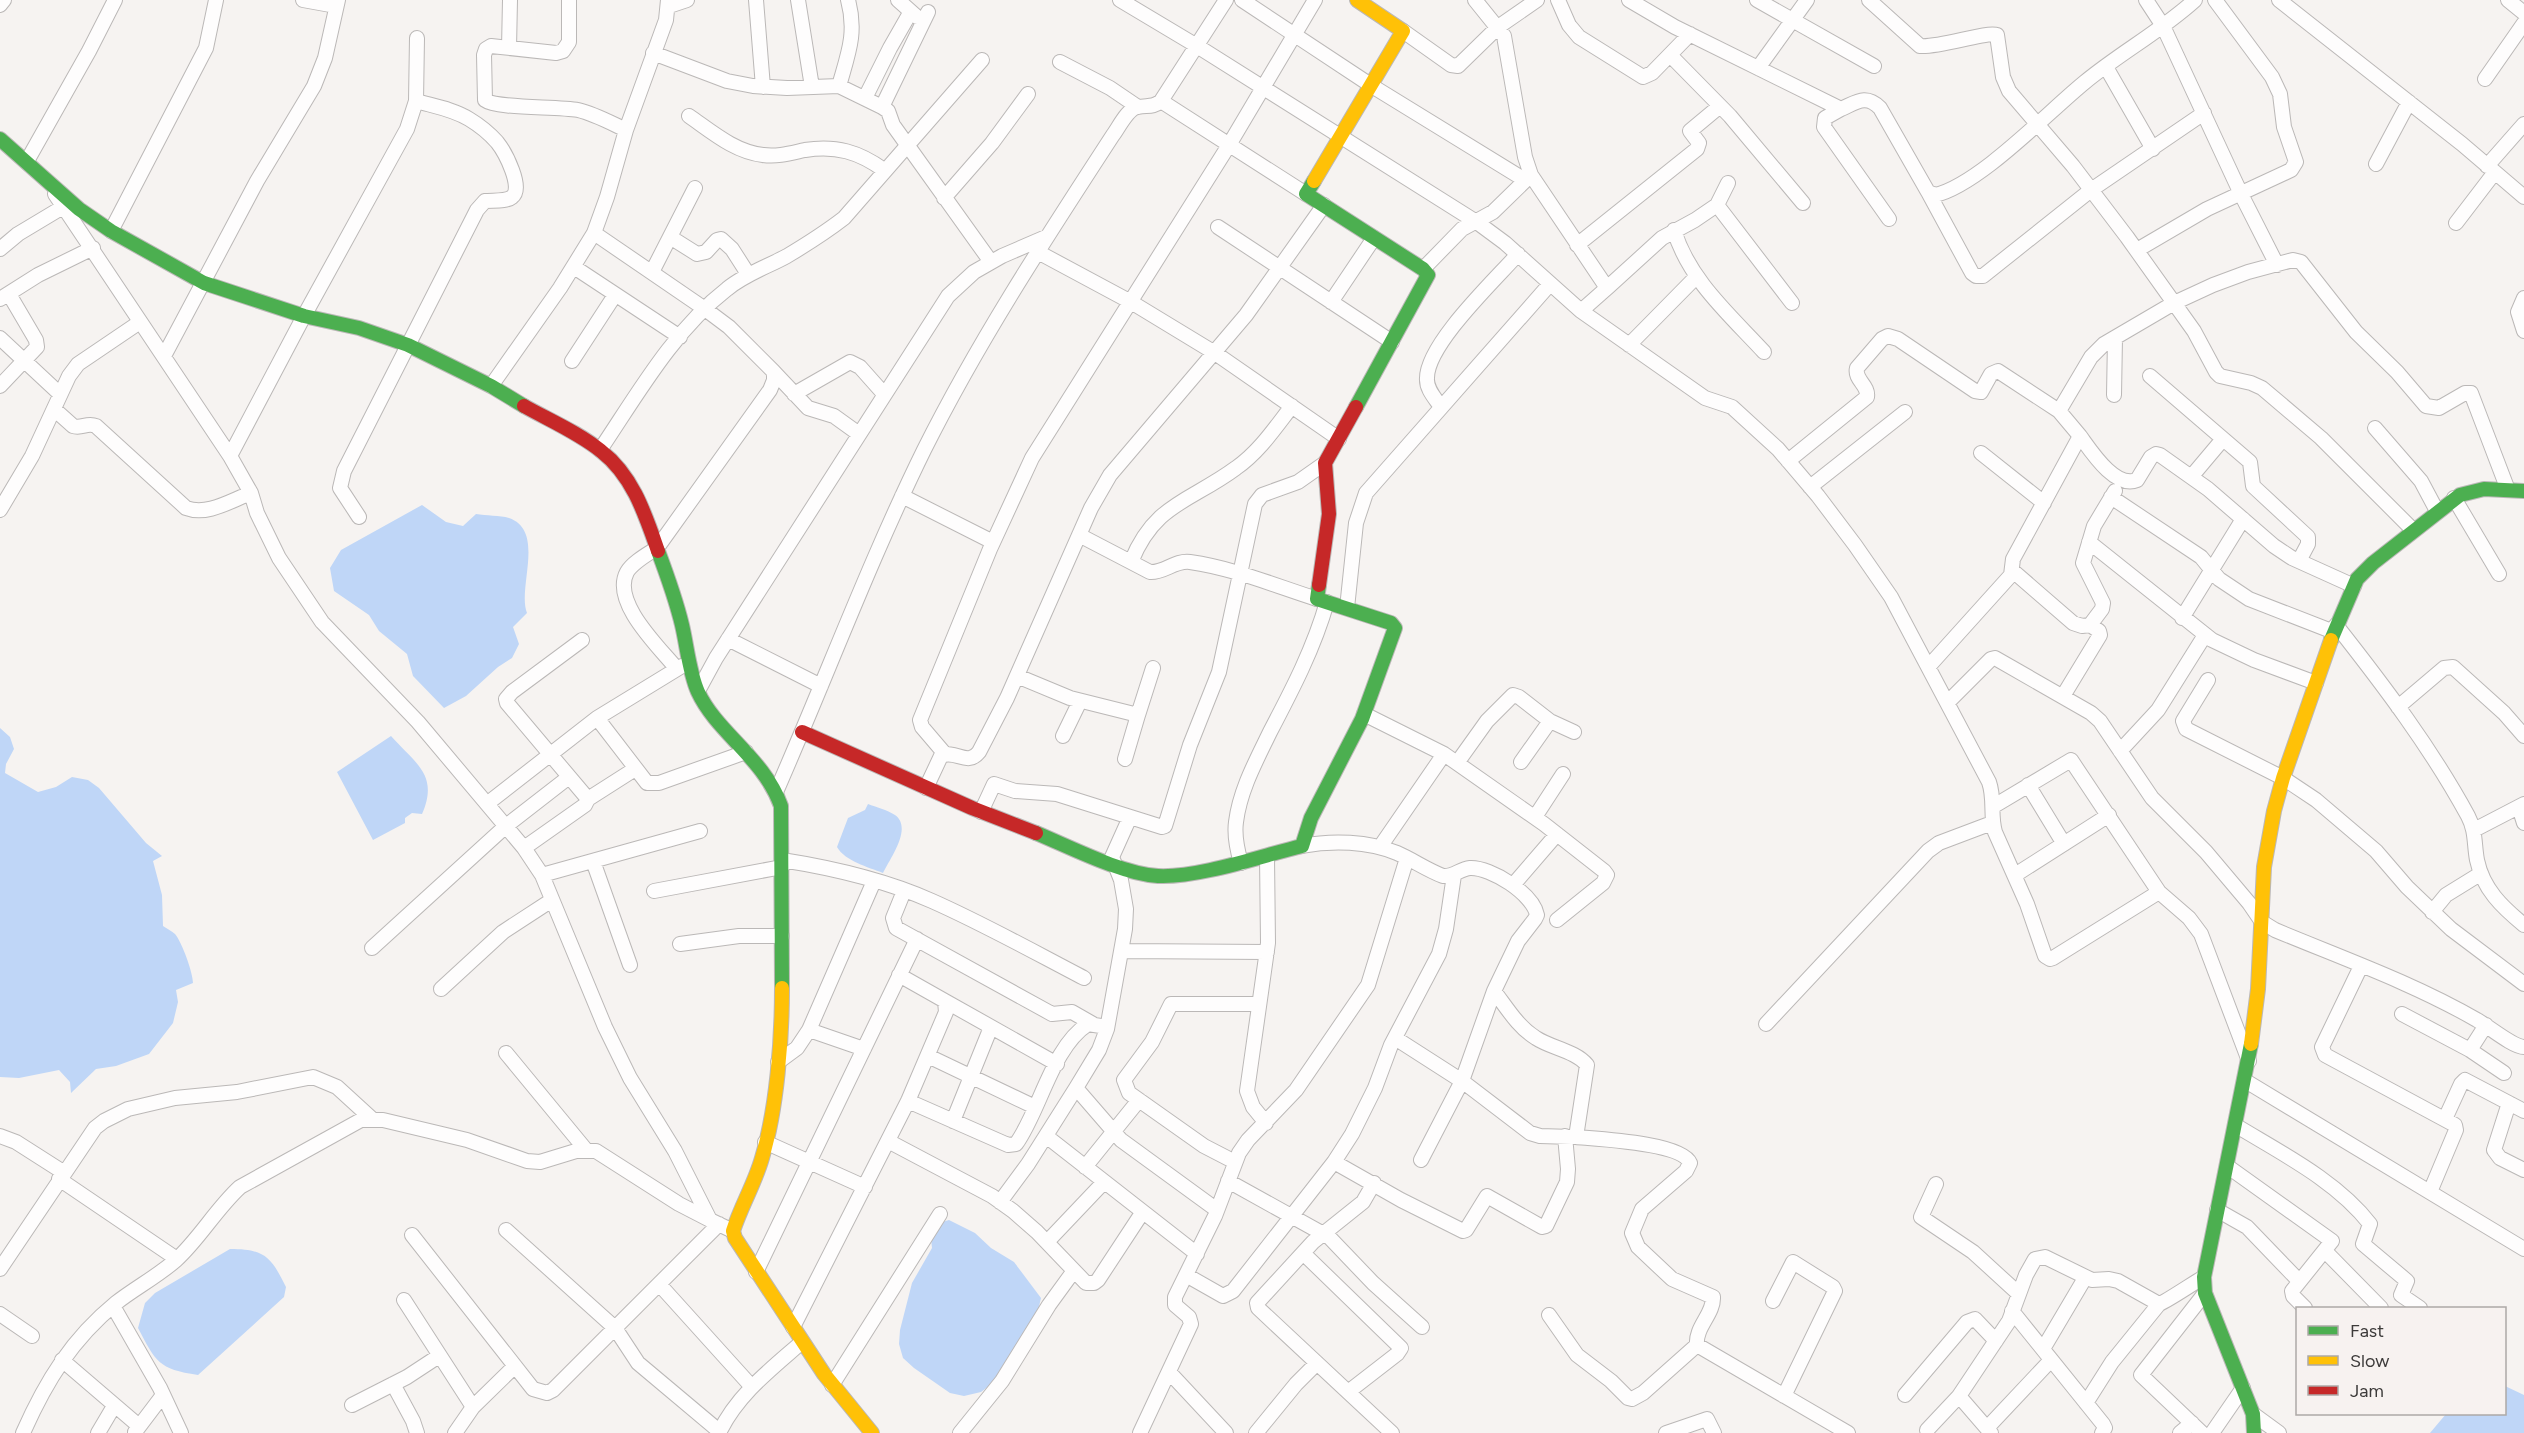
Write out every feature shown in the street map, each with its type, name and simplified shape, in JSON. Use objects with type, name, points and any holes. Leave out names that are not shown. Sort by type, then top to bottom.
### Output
[{"type":"street","points":[[0,5],[3,0]]},
{"type":"street","points":[[27,161],[115,0]]},
{"type":"street","points":[[111,231],[206,48],[216,0]]},
{"type":"street","points":[[164,356],[257,181],[314,86],[325,58],[337,3],[303,0]]},
{"type":"street","points":[[509,48],[510,0]]},
{"type":"street","points":[[569,0],[567,48],[556,53],[491,46],[484,55],[484,95],[489,103],[561,107],[582,111],[626,130]]},
{"type":"street","points":[[491,386],[574,267],[594,233],[668,3],[687,0]]},
{"type":"street","points":[[756,0],[763,87]]},
{"type":"street","points":[[798,0],[812,87]]},
{"type":"street","points":[[839,86],[853,36],[852,15],[848,0]]},
{"type":"street","points":[[882,107],[926,17],[910,13],[898,0]]},
{"type":"street","points":[[1120,0],[1476,222],[1518,254],[1581,311],[1705,398],[1722,403],[1742,414],[1788,461],[1855,545],[1891,597],[1948,702],[1989,782],[1994,806],[1992,823],[2015,875],[2044,957],[2050,959],[2159,892]]},
{"type":"street","points":[[776,792],[858,592],[902,496],[983,340],[1036,251],[1113,135],[1131,110],[1154,106],[1161,101],[1226,0]]},
{"type":"street","points":[[1242,0],[1371,86],[1528,177],[1607,288]]},
{"type":"street","points":[[1315,0],[1229,145],[1032,458],[993,542],[920,720],[922,727],[945,753],[968,759],[976,756],[1017,676],[1098,494],[1110,475],[1215,353],[1280,269],[1324,206]]},
{"type":"street","points":[[1357,0],[1451,64],[1458,66],[1498,27],[1537,0]]},
{"type":"street","points":[[1475,0],[1498,27],[1509,54],[1528,177]]},
{"type":"street","points":[[1558,0],[1569,25],[1579,37],[1638,75],[1647,76],[1690,34]]},
{"type":"street","points":[[1629,0],[1690,34],[1841,109]]},
{"type":"street","points":[[1757,0],[1874,66]]},
{"type":"street","points":[[1758,68],[1807,0]]},
{"type":"street","points":[[1869,0],[1920,46],[1958,42],[1992,33],[1997,35],[2005,84],[2137,250],[2194,331],[2216,372],[2220,376],[2262,388],[2321,438],[2413,530]]},
{"type":"street","points":[[2146,0],[2163,26],[2241,194],[2277,265]]},
{"type":"street","points":[[1928,192],[1939,194],[1964,182],[2106,67],[2195,0]]},
{"type":"street","points":[[2137,250],[2187,219],[2291,170],[2296,162],[2284,128],[2280,94],[2272,77],[2215,0]]},
{"type":"street","points":[[2279,0],[2409,102],[2524,197]]},
{"type":"street","points":[[2508,0],[2524,13]]},
{"type":"street","points":[[865,98],[910,13]]},
{"type":"street","points":[[2486,79],[2524,23]]},
{"type":"street","points":[[1306,194],[1403,31]]},
{"type":"street","points":[[230,456],[407,129],[416,101],[417,38]]},
{"type":"street","points":[[653,53],[727,81],[763,87],[839,86],[882,107],[888,111],[893,124],[909,143],[944,198],[991,262]]},
{"type":"street","points":[[1670,55],[1720,106],[1803,202]]},
{"type":"street","points":[[600,450],[653,372],[705,309],[748,274],[819,237],[844,218],[982,60]]},
{"type":"street","points":[[1060,62],[1110,88],[1138,107]]},
{"type":"street","points":[[2106,67],[2153,149]]},
{"type":"street","points":[[944,198],[992,143],[1028,94]]},
{"type":"street","points":[[1888,219],[1824,127],[1825,118],[1862,100],[1866,99],[1875,103],[1928,192],[1972,273],[1980,277],[2091,190],[2204,112]]},
{"type":"street","points":[[359,517],[340,488],[341,480],[477,210],[485,201],[509,199],[514,196],[517,189],[508,160],[499,144],[484,129],[453,111],[416,101]]},
{"type":"street","points":[[981,812],[994,784],[1015,791],[1057,794],[1162,827],[1167,823],[1190,745],[1219,672],[1256,504],[1259,498],[1267,493],[1298,482],[1325,463],[1427,279],[1428,275],[1423,269],[1161,101]]},
{"type":"street","points":[[2376,164],[2409,102]]},
{"type":"street","points":[[1577,245],[1696,149],[1700,143],[1690,131],[1720,106]]},
{"type":"street","points":[[689,116],[730,145],[747,152],[780,155],[809,150],[850,150],[866,157],[884,170]]},
{"type":"street","points":[[2456,223],[2524,124]]},
{"type":"street","points":[[0,140],[27,161],[79,209],[111,231],[204,283],[304,316],[358,328],[408,345],[491,386],[600,450],[617,466],[632,487],[677,603],[698,692],[710,710],[761,769],[776,792],[781,806],[782,1017],[778,1062],[762,1158],[733,1231]]},
{"type":"street","points":[[1423,269],[1462,229],[1493,212],[1528,177]]},
{"type":"street","points":[[46,179],[230,456],[250,493],[279,558],[322,622],[418,722],[488,803],[524,848],[542,876],[616,1053],[715,1222]]},
{"type":"street","points":[[1581,311],[1674,230],[1695,220],[1717,205],[1728,183]]},
{"type":"street","points":[[652,272],[695,188]]},
{"type":"street","points":[[1717,205],[1792,303]]},
{"type":"street","points":[[0,249],[18,234],[63,207]]},
{"type":"street","points":[[1218,227],[1392,342]]},
{"type":"street","points":[[1674,230],[1679,247],[1696,277],[1764,352]]},
{"type":"street","points":[[594,233],[729,327],[808,408],[834,416],[859,434]]},
{"type":"street","points":[[670,237],[702,255],[717,240],[721,239],[732,249],[748,274]]},
{"type":"street","points":[[698,692],[728,639],[948,296],[974,272],[1046,237]]},
{"type":"street","points":[[1331,302],[1374,238]]},
{"type":"street","points":[[0,386],[35,351],[37,343],[4,297],[55,266],[93,248]]},
{"type":"street","points":[[1036,251],[1131,302],[1215,353],[1339,439]]},
{"type":"street","points":[[1441,407],[1428,385],[1428,367],[1433,355],[1444,337],[1518,254]]},
{"type":"street","points":[[2059,411],[2091,357],[2115,338],[2174,303],[2248,272],[2298,260],[2356,332],[2397,372],[2426,406],[2439,408],[2465,393],[2471,393],[2508,490]]},
{"type":"street","points":[[574,267],[680,337]]},
{"type":"street","points":[[1629,345],[1696,277]]},
{"type":"street","points":[[1347,608],[1356,523],[1366,493],[1550,284]]},
{"type":"street","points":[[572,361],[615,296]]},
{"type":"street","points":[[2524,298],[2518,312],[2524,331]]},
{"type":"street","points":[[0,510],[4,494],[32,456],[60,394],[78,364],[140,322]]},
{"type":"street","points":[[1788,461],[1864,401],[1868,394],[1857,377],[1857,368],[1882,339],[1888,336],[1898,339],[1975,391],[1980,392],[1991,374],[1998,371],[2059,411],[2106,469],[2123,479],[2132,482],[2137,480],[2151,457],[2156,454],[2191,477],[2274,546],[2354,586]]},
{"type":"street","points":[[0,338],[60,394]]},
{"type":"street","points":[[2114,395],[2115,338]]},
{"type":"street","points":[[794,394],[850,362],[860,367],[884,394]]},
{"type":"street","points":[[677,669],[638,621],[625,596],[624,583],[627,572],[657,548],[770,390],[774,372]]},
{"type":"street","points":[[2150,376],[2250,462],[2253,486],[2308,537],[2308,544],[2300,561]]},
{"type":"street","points":[[1131,562],[1139,541],[1158,517],[1235,469],[1251,456],[1292,406]]},
{"type":"street","points":[[54,409],[76,428],[88,423],[96,426],[186,508],[196,512],[205,511],[250,493]]},
{"type":"street","points":[[1810,487],[1905,412]]},
{"type":"street","points":[[2375,428],[2421,481],[2437,511]]},
{"type":"street","points":[[1929,666],[2008,580],[2013,571],[2013,559],[2080,436]]},
{"type":"street","points":[[2191,477],[2223,439]]},
{"type":"street","points":[[1981,453],[2044,503]]},
{"type":"street","points":[[1240,863],[1235,825],[1244,789],[1320,628],[1329,514],[1325,463]]},
{"type":"street","points":[[2090,625],[2102,609],[2103,603],[2083,567],[2097,520],[2123,479]]},
{"type":"street","points":[[2254,1433],[2253,1414],[2205,1293],[2204,1277],[2248,1061],[2258,988],[2268,843],[2283,778],[2335,629],[2354,586],[2373,563],[2454,498],[2475,488],[2491,487],[2524,491]]},
{"type":"street","points":[[902,496],[993,542]]},
{"type":"street","points":[[2111,497],[2201,557],[2219,579],[2249,599],[2335,629],[2398,707],[2428,751],[2474,830],[2480,874],[2500,905],[2524,925]]},
{"type":"street","points":[[2454,498],[2499,574]]},
{"type":"street","points":[[2182,618],[2243,519]]},
{"type":"street","points":[[1079,535],[1150,572],[1158,572],[1175,564],[1189,562],[1242,575],[1347,608],[1391,623],[1395,628],[1364,714],[1311,819],[1302,846]]},
{"type":"street","points":[[2089,542],[2205,635],[2254,660],[2316,683]]},
{"type":"street","points":[[2013,571],[2073,623],[2082,626],[2090,625],[2099,631],[2100,635],[2062,696]]},
{"type":"street","points":[[2120,751],[2158,710],[2205,635]]},
{"type":"street","points":[[728,639],[821,686]]},
{"type":"street","points":[[582,640],[512,692],[506,699],[550,756],[588,799]]},
{"type":"street","points":[[1948,702],[1990,659],[1995,658],[2091,713],[2100,721],[2152,798],[2206,852],[2262,922],[2275,930],[2435,997],[2486,1025],[2519,1047],[2524,1047]]},
{"type":"street","points":[[488,803],[597,718],[692,660]]},
{"type":"street","points":[[2398,707],[2444,668],[2453,667],[2504,713],[2524,736]]},
{"type":"street","points":[[1125,759],[1153,668]]},
{"type":"street","points":[[1017,676],[1080,701],[1138,715]]},
{"type":"street","points":[[2208,680],[2183,722],[2183,726],[2188,731],[2283,778],[2347,824],[2376,851],[2433,912],[2524,984]]},
{"type":"street","points":[[1457,763],[1487,721],[1513,694],[1550,721],[1574,732]]},
{"type":"street","points":[[1064,736],[1080,701]]},
{"type":"street","points":[[1364,714],[1444,754],[1535,817],[1607,875],[1603,883],[1557,920]]},
{"type":"street","points":[[597,718],[647,783],[653,784],[746,752]]},
{"type":"street","points":[[1521,762],[1550,721]]},
{"type":"street","points":[[802,732],[981,812],[1114,866],[1156,876],[1184,875],[1322,842],[1380,847],[1443,876],[1454,875],[1473,868],[1513,885],[1534,908],[1537,915],[1518,940],[1494,992],[1462,1081],[1421,1160]]},
{"type":"street","points":[[926,788],[939,759],[945,753]]},
{"type":"street","points":[[1380,847],[1444,754]]},
{"type":"street","points":[[1994,806],[2071,760],[2159,892],[2189,918],[2201,934],[2248,1061]]},
{"type":"street","points":[[524,848],[585,805],[588,799],[635,769]]},
{"type":"street","points":[[1535,817],[1563,774]]},
{"type":"street","points":[[372,948],[506,826],[569,777]]},
{"type":"street","points":[[2028,785],[2064,844]]},
{"type":"street","points":[[2474,830],[2522,806],[2524,823]]},
{"type":"street","points":[[2015,875],[2109,815]]},
{"type":"street","points":[[1000,1202],[1076,1089],[1099,1050],[1107,1027],[1122,951],[1126,909],[1121,880],[1112,858],[1130,817]]},
{"type":"street","points":[[1766,1024],[1928,851],[1939,843],[1992,823]]},
{"type":"street","points":[[542,876],[700,831]]},
{"type":"street","points":[[1513,885],[1557,834]]},
{"type":"street","points":[[1266,1123],[1253,1107],[1247,1091],[1267,952],[1269,920],[1267,857]]},
{"type":"street","points":[[1140,1433],[1191,1324],[1189,1317],[1177,1308],[1174,1301],[1217,1210],[1235,1162],[1248,1140],[1296,1090],[1368,985],[1407,858]]},
{"type":"street","points":[[593,861],[630,964]]},
{"type":"street","points":[[654,891],[782,864],[833,869],[904,891],[961,915],[1084,978]]},
{"type":"street","points":[[2433,912],[2446,895],[2480,874]]},
{"type":"street","points":[[1186,1275],[1217,1294],[1228,1295],[1334,1162],[1363,1114],[1395,1038],[1439,954],[1446,929],[1454,875]]},
{"type":"street","points":[[778,1062],[797,1048],[809,1030],[874,881]]},
{"type":"street","points":[[904,891],[893,921],[896,928],[1052,1014],[1071,1012],[1107,1027]]},
{"type":"street","points":[[441,989],[502,932],[552,900]]},
{"type":"street","points":[[680,944],[739,936],[782,936]]},
{"type":"street","points":[[756,1272],[917,939]]},
{"type":"street","points":[[1122,951],[1267,952]]},
{"type":"street","points":[[2361,966],[2322,1047],[2323,1054],[2455,1125],[2456,1130],[2430,1192]]},
{"type":"street","points":[[900,975],[1057,1064]]},
{"type":"street","points":[[1334,1162],[1401,1200],[1463,1231],[1466,1230],[1487,1196],[1542,1227],[1546,1226],[1567,1182],[1571,1137],[1587,1065],[1582,1060],[1549,1046],[1527,1033],[1494,992]]},
{"type":"street","points":[[793,1327],[908,1101],[946,1012],[945,1001]]},
{"type":"street","points":[[1235,1162],[1204,1146],[1129,1093],[1124,1080],[1152,1042],[1171,1004],[1259,1004]]},
{"type":"street","points":[[2402,1014],[2470,1050],[2504,1073]]},
{"type":"street","points":[[908,1101],[1012,1145],[1016,1144],[1057,1064],[1079,1032],[1093,1023]]},
{"type":"street","points":[[2470,1050],[2486,1025]]},
{"type":"street","points":[[953,1121],[991,1027]]},
{"type":"street","points":[[809,1030],[864,1049]]},
{"type":"street","points":[[1395,1038],[1462,1081],[1530,1133],[1540,1136],[1571,1137],[1664,1148],[1679,1152],[1689,1159],[1690,1163],[1686,1171],[1642,1209],[1632,1233],[1638,1247],[1672,1279],[1713,1297],[1698,1335],[1697,1345],[1643,1393],[1632,1399],[1577,1355],[1549,1315]]},
{"type":"street","points":[[506,1053],[586,1150]]},
{"type":"street","points":[[928,1056],[1035,1107]]},
{"type":"street","points":[[0,1269],[91,1133],[104,1121],[128,1109],[175,1098],[237,1092],[313,1077],[337,1087],[372,1119]]},
{"type":"street","points":[[2244,1080],[2524,1249]]},
{"type":"street","points":[[2445,1119],[2465,1080],[2524,1111]]},
{"type":"street","points":[[1076,1089],[1114,1133],[1217,1210]]},
{"type":"street","points":[[1085,1167],[1139,1100]]},
{"type":"street","points":[[2509,1103],[2494,1150],[2500,1158],[2524,1170]]},
{"type":"street","points":[[23,1433],[62,1360],[74,1343],[113,1306],[177,1259],[225,1201],[240,1187],[347,1126],[372,1119],[467,1140],[527,1161],[540,1162],[586,1150],[603,1155],[641,1180],[733,1231],[738,1244],[802,1342],[832,1385],[872,1433]]},
{"type":"street","points":[[2235,1125],[2295,1161],[2353,1206],[2370,1224],[2363,1244],[2406,1281],[2401,1295],[2419,1307]]},
{"type":"street","points":[[0,1136],[16,1142],[177,1259]]},
{"type":"street","points":[[1046,1136],[1197,1254]]},
{"type":"street","points":[[888,1141],[1000,1202],[1037,1232],[1086,1283],[1094,1283],[1142,1213]]},
{"type":"street","points":[[765,1142],[865,1187]]},
{"type":"street","points":[[2227,1166],[2330,1239],[2332,1244],[2299,1281],[2292,1293],[2304,1307]]},
{"type":"street","points":[[1228,1181],[1323,1233],[1373,1283],[1422,1327]]},
{"type":"street","points":[[1047,1242],[1104,1182]]},
{"type":"street","points":[[1374,1183],[1363,1202],[1323,1233],[1259,1300],[1257,1306],[1392,1433]]},
{"type":"street","points":[[1936,1184],[1921,1217],[1973,1252],[2019,1294]]},
{"type":"street","points":[[2217,1210],[2247,1227],[2299,1281]]},
{"type":"street","points":[[832,1385],[940,1214]]},
{"type":"street","points":[[412,1235],[533,1389],[547,1393],[553,1390],[659,1284],[715,1222]]},
{"type":"street","points":[[506,1230],[615,1328],[638,1363],[719,1432],[731,1410],[752,1387],[802,1342]]},
{"type":"street","points":[[2325,1251],[2380,1307]]},
{"type":"street","points":[[1303,1253],[1401,1348],[1348,1392]]},
{"type":"street","points":[[1927,1430],[1959,1396],[1996,1341],[2012,1311],[2031,1264],[2040,1257],[2045,1257],[2085,1278],[2118,1281],[2159,1304]]},
{"type":"street","points":[[1773,1301],[1793,1262],[1835,1289],[1784,1396]]},
{"type":"street","points":[[960,1433],[1002,1381],[1049,1305],[1073,1272]]},
{"type":"street","points":[[2086,1403],[2112,1362],[2159,1304],[2204,1277]]},
{"type":"street","points":[[1959,1396],[1989,1430],[2047,1355],[2085,1278]]},
{"type":"street","points":[[659,1284],[752,1387]]},
{"type":"street","points":[[2202,1433],[2141,1375],[2205,1293]]},
{"type":"street","points":[[404,1300],[473,1407]]},
{"type":"street","points":[[113,1306],[163,1395],[181,1433]]},
{"type":"street","points":[[2012,1311],[2103,1424],[2105,1428],[2102,1433]]},
{"type":"street","points":[[0,1314],[32,1336]]},
{"type":"street","points":[[1905,1395],[1967,1322],[1975,1319],[1996,1341]]},
{"type":"street","points":[[1697,1345],[1848,1433]]},
{"type":"street","points":[[352,1405],[393,1384],[439,1356]]},
{"type":"street","points":[[62,1360],[114,1406],[136,1430],[163,1395]]},
{"type":"street","points":[[1256,1433],[1282,1400],[1317,1363]]},
{"type":"street","points":[[455,1433],[473,1407],[515,1366]]},
{"type":"street","points":[[1169,1372],[1226,1433]]},
{"type":"street","points":[[393,1384],[417,1433]]},
{"type":"street","points":[[2212,1433],[2243,1388]]},
{"type":"street","points":[[98,1433],[114,1406]]},
{"type":"street","points":[[2253,1414],[2279,1433]]},
{"type":"street","points":[[1666,1433],[1707,1419],[1714,1433]]},
{"type":"street","points":[[2180,1433],[2192,1423]]},
{"type":"water","points":[[422,505],[446,522],[463,526],[476,514],[509,518],[520,525],[526,535],[528,547],[525,589],[527,613],[513,627],[519,644],[512,658],[498,667],[466,696],[444,708],[413,676],[407,654],[379,631],[369,615],[334,591],[330,568],[341,550]]},
{"type":"water","points":[[0,728],[10,737],[14,749],[6,764],[5,773],[38,792],[56,787],[72,777],[88,780],[99,788],[146,843],[162,856],[153,861],[162,895],[163,926],[178,938],[193,978],[193,983],[176,990],[178,1002],[173,1023],[149,1054],[116,1066],[96,1069],[71,1093],[70,1082],[59,1070],[19,1078],[0,1077]]},
{"type":"water","points":[[391,736],[422,771],[428,789],[427,801],[422,814],[412,813],[405,818],[405,823],[373,840],[337,772]]},
{"type":"water","points":[[868,804],[895,815],[902,827],[898,843],[883,873],[851,860],[837,847],[848,818],[865,810]]},
{"type":"water","points":[[949,1220],[975,1233],[991,1248],[1014,1262],[1041,1298],[1036,1319],[1002,1376],[981,1392],[964,1396],[950,1393],[914,1368],[903,1358],[899,1344],[900,1330],[912,1283],[932,1248],[931,1239],[939,1223]]},
{"type":"water","points":[[230,1249],[251,1251],[266,1257],[276,1268],[286,1287],[284,1297],[198,1375],[166,1366],[154,1356],[138,1328],[145,1303],[155,1293]]},
{"type":"water","points":[[2506,1386],[2524,1395],[2524,1433],[2430,1433],[2445,1415],[2506,1415]]},
{"type":"traffic: fast","points":[[0,139],[79,209],[111,231],[204,283],[304,316],[359,328],[408,345],[491,386],[524,406]]},
{"type":"traffic: fast","points":[[1314,181],[1306,194],[1423,269],[1428,275],[1356,407]]},
{"type":"traffic: fast","points":[[2331,640],[2357,579],[2373,563],[2460,495],[2484,489],[2524,491]]},
{"type":"traffic: fast","points":[[658,551],[677,606],[690,668],[698,692],[706,707],[764,774],[781,806],[782,988]]},
{"type":"traffic: fast","points":[[1036,833],[1113,865],[1158,876],[1192,874],[1302,846],[1311,818],[1362,719],[1395,628],[1391,623],[1317,599],[1319,585]]},
{"type":"traffic: fast","points":[[2251,1044],[2204,1277],[2205,1293],[2253,1414],[2254,1433]]},
{"type":"traffic: slow","points":[[1314,181],[1403,31],[1357,0]]},
{"type":"traffic: slow","points":[[2251,1044],[2258,989],[2264,867],[2274,811],[2283,778],[2331,640]]},
{"type":"traffic: slow","points":[[782,988],[780,1051],[767,1138],[759,1167],[733,1231],[735,1238],[824,1374],[872,1433]]},
{"type":"traffic: jam","points":[[524,406],[583,438],[612,461],[622,472],[637,497],[658,551]]},
{"type":"traffic: jam","points":[[1319,585],[1329,514],[1325,463],[1356,407]]},
{"type":"traffic: jam","points":[[802,732],[972,808],[1036,833]]}]
